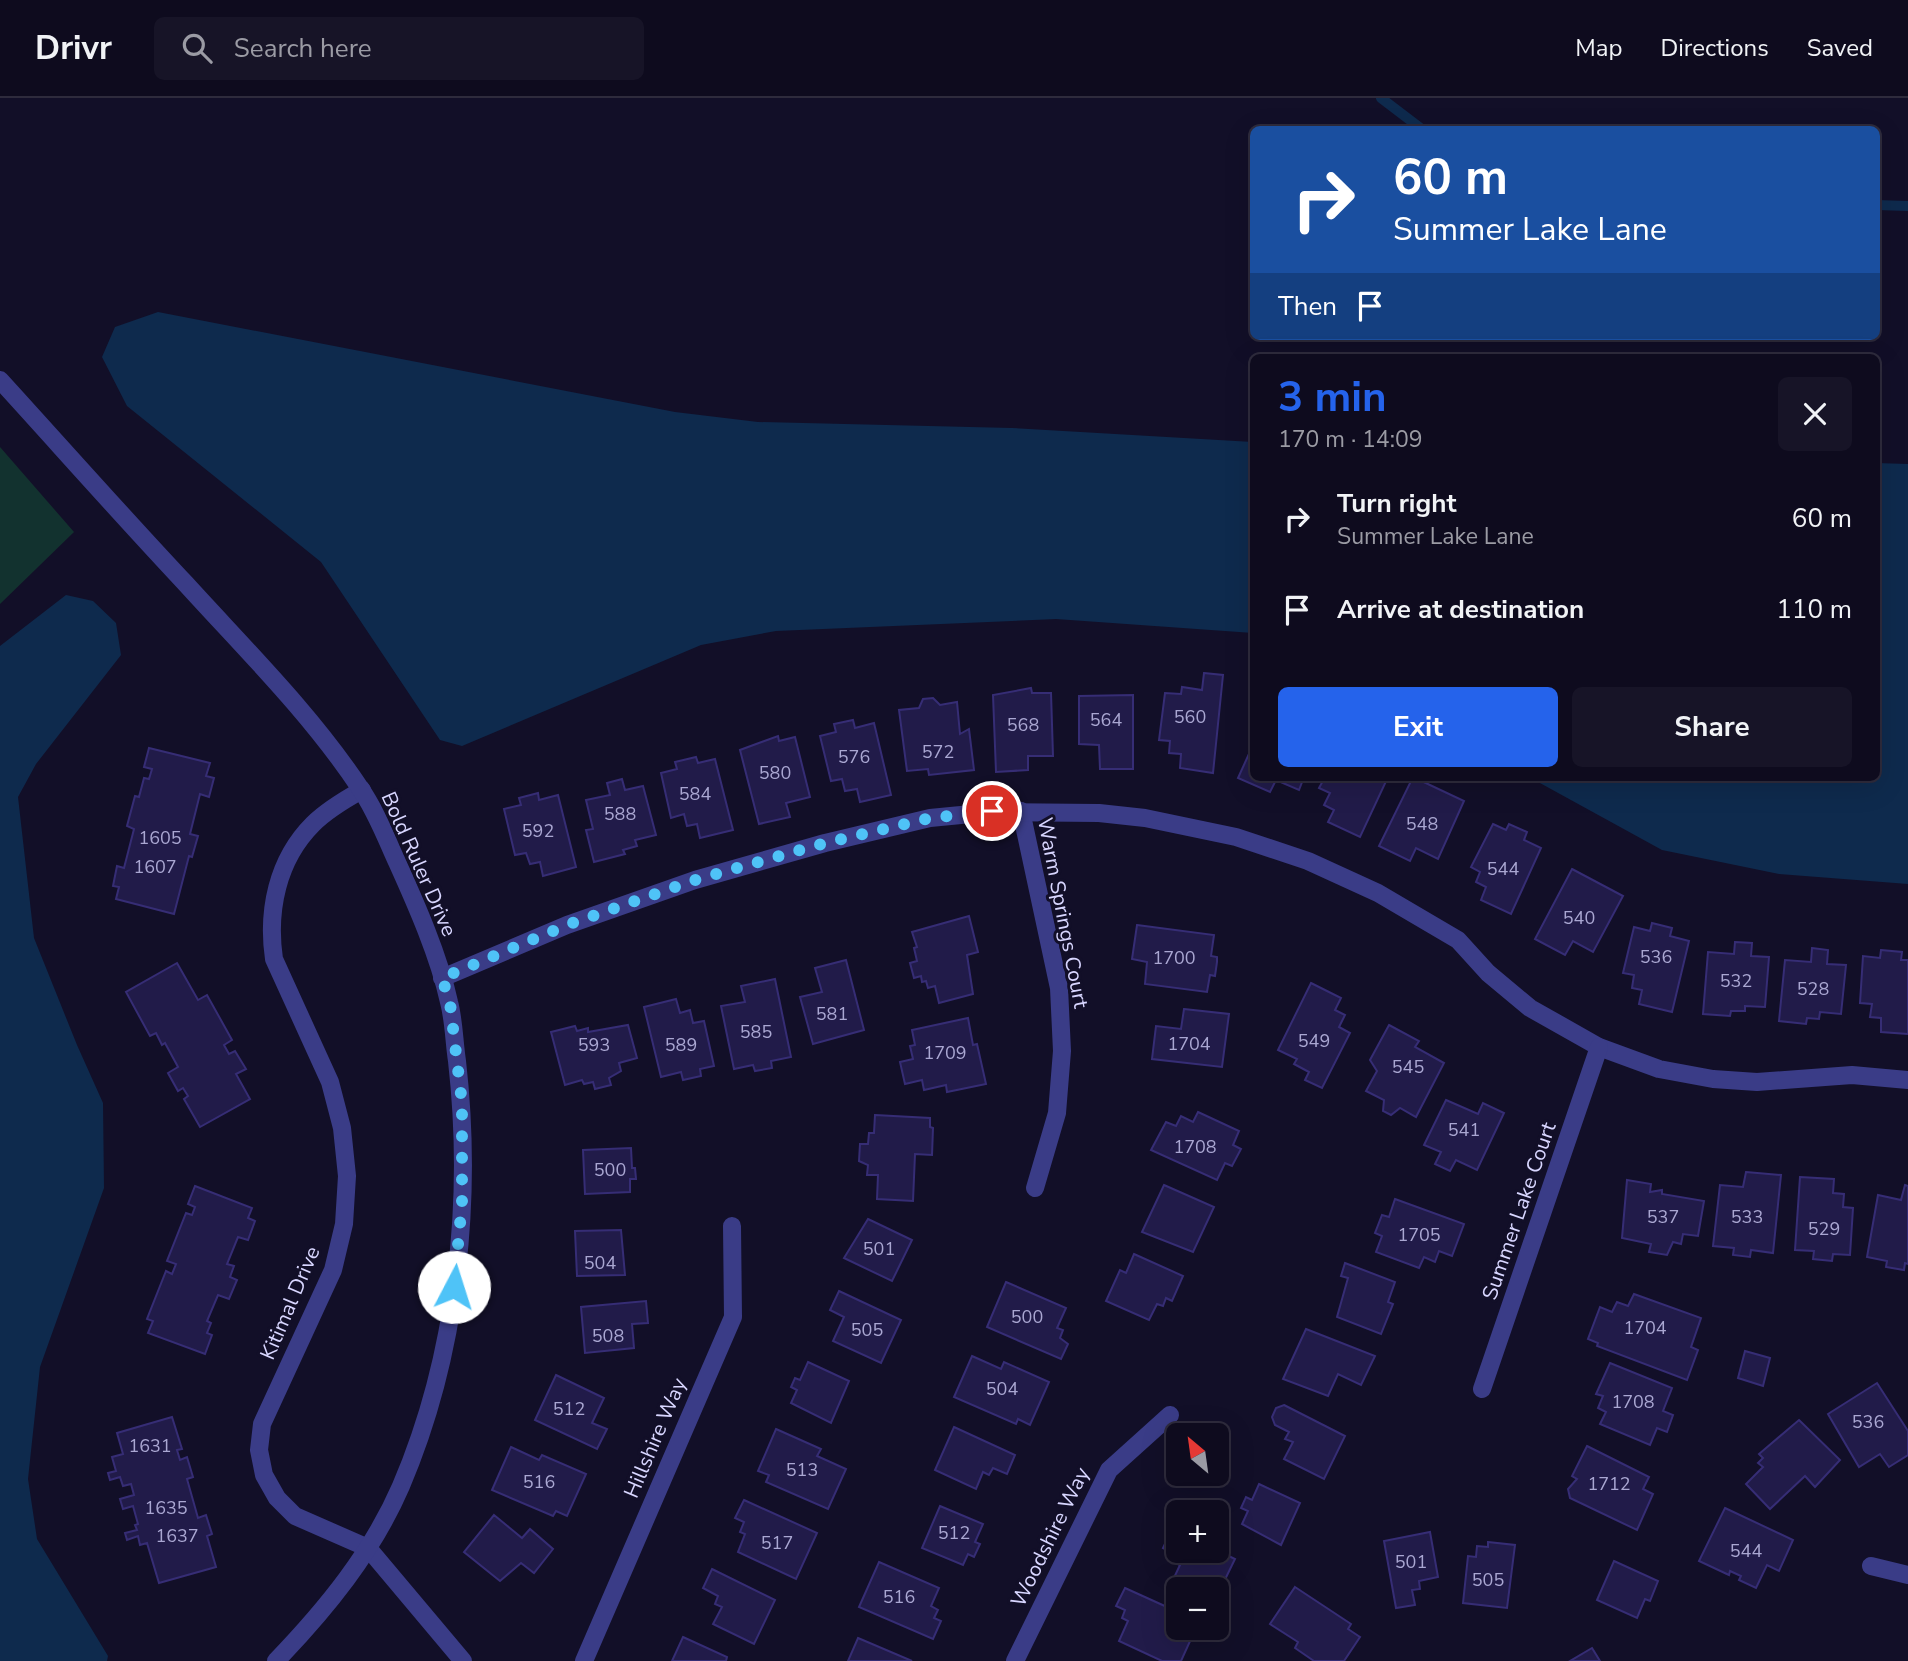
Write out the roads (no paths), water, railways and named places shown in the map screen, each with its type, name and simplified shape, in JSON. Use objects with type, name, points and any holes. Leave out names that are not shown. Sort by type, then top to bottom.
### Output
[{"type":"street","name":"Bold Ruler Drive","points":[[0,380],[250,652],[362,790],[414,900],[450,1003],[462,1103],[462,1203],[454,1287],[439,1370],[424,1424],[400,1488],[368,1548],[313,1623],[276,1661]]},
{"type":"street","name":"Kitimal Drive","points":[[362,790],[332,807],[311,825],[291,853],[279,878],[273,905],[271,939],[274,960],[330,1082],[342,1128],[347,1176],[344,1224],[333,1270],[262,1424],[259,1450],[264,1475],[277,1498],[295,1516],[368,1548],[463,1661]]},
{"type":"street","points":[[442,978],[567,925],[695,880],[825,843],[930,818],[1021,811],[1099,813],[1145,818],[1236,837],[1308,861],[1378,893],[1458,940],[1488,973],[1530,1008],[1599,1047],[1659,1069],[1713,1079],[1757,1082],[1852,1075],[1908,1080]]},
{"type":"street","name":"Warm Springs Court","points":[[1021,811],[1059,988],[1062,1051],[1057,1113],[1035,1188]]},
{"type":"street","name":"Summer Lake Court","points":[[1482,1389],[1599,1047]]},
{"type":"street","name":"Hillshire Way","points":[[584,1661],[733,1317],[732,1226]]},
{"type":"street","name":"Woodshire Way","points":[[1015,1661],[1109,1470],[1170,1415]]},
{"type":"street","points":[[1871,1566],[1908,1575]]},
{"type":"water","points":[[158,312],[675,412],[758,422],[1012,428],[1250,442],[1250,633],[1056,619],[776,631],[701,645],[462,746],[440,740],[321,562],[127,406],[102,357],[115,327]]},
{"type":"water","points":[[1880,463],[1908,464],[1908,884],[1779,874],[1662,850],[1536,781],[1880,781]]},
{"type":"water","points":[[66,595],[93,601],[116,623],[121,655],[36,764],[18,797],[34,938],[103,1103],[104,1188],[40,1367],[28,1479],[37,1539],[108,1656],[107,1661],[0,1661],[0,646]]},
{"type":"waterway","points":[[1381,98],[1418,126]]},
{"type":"waterway","points":[[1880,205],[1908,206]]}]
